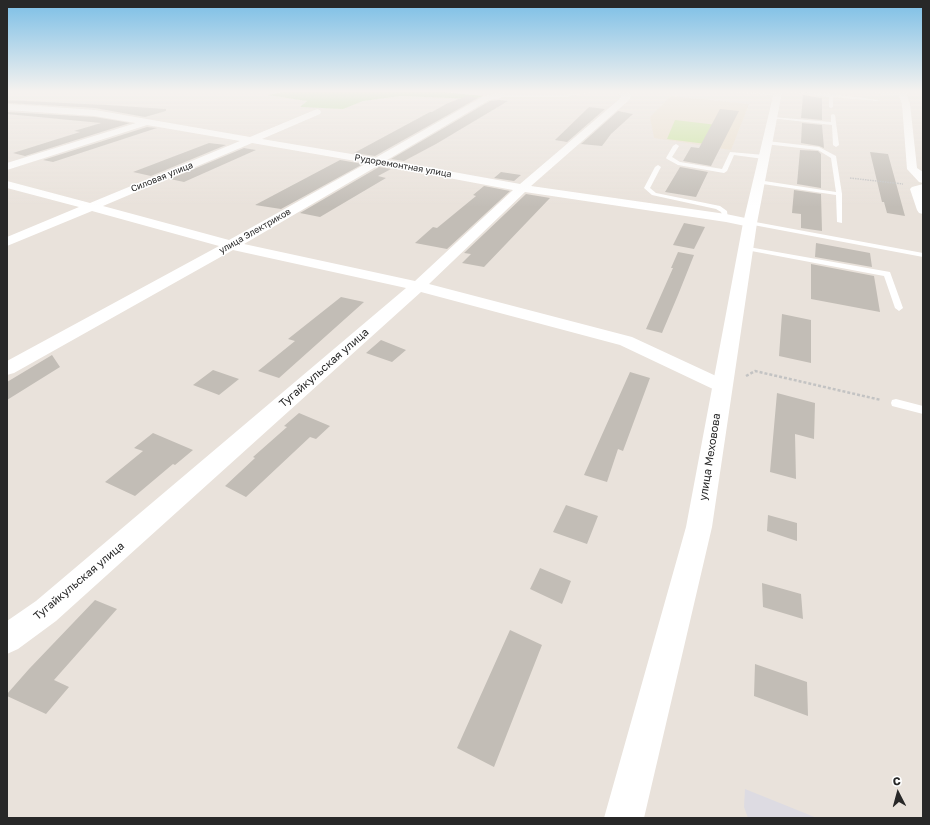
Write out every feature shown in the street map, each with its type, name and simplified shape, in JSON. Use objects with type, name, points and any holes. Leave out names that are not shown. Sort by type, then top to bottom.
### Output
[{"type":"street","points":[[7,167],[121,130]]},
{"type":"street","name":"Рудоремонтная улица","points":[[200,130],[522,188],[726,218],[750,223]]},
{"type":"street","name":"Силовая улица","points":[[7,242],[272,130]]},
{"type":"street","name":"улица Электриков","points":[[7,369],[231,245],[430,130]]},
{"type":"street","name":"Тугайкульская улица","points":[[7,639],[46,611],[418,286],[522,188],[587,130]]},
{"type":"street","name":"улица Меховова","points":[[624,818],[700,528],[722,386],[750,223],[758,182],[771,130]]},
{"type":"street","points":[[908,130],[912,169],[923,181],[916,189],[923,210]]},
{"type":"street","points":[[7,184],[231,245],[418,286],[626,341],[722,386]]},
{"type":"lane","points":[[835,130],[836,145]]},
{"type":"lane","points":[[676,146],[669,158],[678,164],[724,171],[732,153],[766,150],[819,150],[828,153],[834,157],[839,194],[840,222]]},
{"type":"lane","points":[[658,167],[647,188],[654,194],[718,207],[724,211],[726,218]]},
{"type":"lane","points":[[758,182],[839,194]]},
{"type":"lane","points":[[750,223],[923,255]]},
{"type":"lane","points":[[746,248],[887,274],[899,308]]},
{"type":"lane","points":[[896,403],[923,410]]},
{"type":"path","points":[[837,177],[907,185]]},
{"type":"path","points":[[722,386],[755,371],[896,403]]},
{"type":"shaded area","points":[[653,130],[739,130],[731,150],[654,138]]},
{"type":"shaded area","points":[[745,789],[817,818],[748,818],[744,807]]},
{"type":"green space","points":[[671,130],[716,130],[714,145],[667,139]]},
{"type":"building","points":[[106,130],[25,156],[13,153],[80,132],[74,131]]},
{"type":"building","points":[[136,130],[149,130],[53,162],[43,160]]},
{"type":"building","points":[[396,130],[420,130],[375,156],[354,153]]},
{"type":"building","points":[[440,130],[459,130],[404,161],[391,159]]},
{"type":"building","points":[[565,130],[580,130],[567,142],[555,140]]},
{"type":"building","points":[[596,130],[615,130],[602,146],[581,144]]},
{"type":"building","points":[[708,130],[729,130],[711,166],[683,161],[691,147],[699,148]]},
{"type":"building","points":[[802,130],[822,130],[824,148],[801,143]]},
{"type":"building","points":[[209,143],[226,145],[151,176],[133,172]]},
{"type":"building","points":[[244,148],[256,150],[184,182],[170,179]]},
{"type":"building","points":[[800,150],[818,151],[821,154],[821,188],[797,184]]},
{"type":"building","points":[[870,152],[888,154],[905,216],[887,213],[884,202],[882,202]]},
{"type":"building","points":[[340,160],[363,164],[281,209],[255,205]]},
{"type":"building","points":[[379,167],[391,169],[378,176],[386,178],[320,217],[300,213]]},
{"type":"building","points":[[680,167],[708,172],[696,197],[665,192]]},
{"type":"building","points":[[501,172],[521,175],[514,181],[494,178]]},
{"type":"building","points":[[484,186],[510,191],[447,249],[415,243],[433,227],[437,228],[476,196],[473,195]]},
{"type":"building","points":[[794,190],[821,194],[822,231],[801,228],[801,214],[792,213]]},
{"type":"building","points":[[526,194],[550,198],[484,267],[462,263],[471,254],[464,253]]},
{"type":"building","points":[[684,223],[705,227],[694,249],[673,245]]},
{"type":"building","points":[[816,243],[870,253],[872,267],[815,257]]},
{"type":"building","points":[[678,252],[694,255],[678,295],[662,333],[646,329],[673,268],[671,268]]},
{"type":"building","points":[[811,264],[874,276],[880,312],[811,299]]},
{"type":"building","points":[[341,297],[364,302],[279,378],[258,371],[295,341],[288,339]]},
{"type":"building","points":[[782,314],[811,320],[811,363],[779,356]]},
{"type":"building","points":[[381,340],[406,350],[392,362],[366,353]]},
{"type":"building","points":[[52,355],[60,367],[7,400],[7,382]]},
{"type":"building","points":[[213,370],[239,379],[219,395],[193,385]]},
{"type":"building","points":[[630,372],[650,378],[623,451],[618,449],[607,482],[584,475]]},
{"type":"building","points":[[777,393],[815,403],[814,439],[795,434],[796,479],[770,472]]},
{"type":"building","points":[[299,413],[330,426],[316,439],[310,437],[246,497],[225,486],[255,458],[253,457],[287,427],[284,426]]},
{"type":"building","points":[[153,433],[193,450],[175,465],[173,464],[135,496],[105,482],[143,451],[134,448]]},
{"type":"building","points":[[566,505],[598,516],[587,544],[553,532]]},
{"type":"building","points":[[768,515],[797,523],[797,541],[767,531]]},
{"type":"building","points":[[540,568],[571,581],[562,604],[530,589]]},
{"type":"building","points":[[762,583],[801,594],[803,619],[763,607]]},
{"type":"building","points":[[95,600],[117,609],[54,680],[69,687],[46,714],[7,696],[7,694],[29,669]]},
{"type":"building","points":[[510,630],[542,645],[494,767],[457,748]]},
{"type":"building","points":[[755,664],[807,682],[808,716],[754,696]]}]
